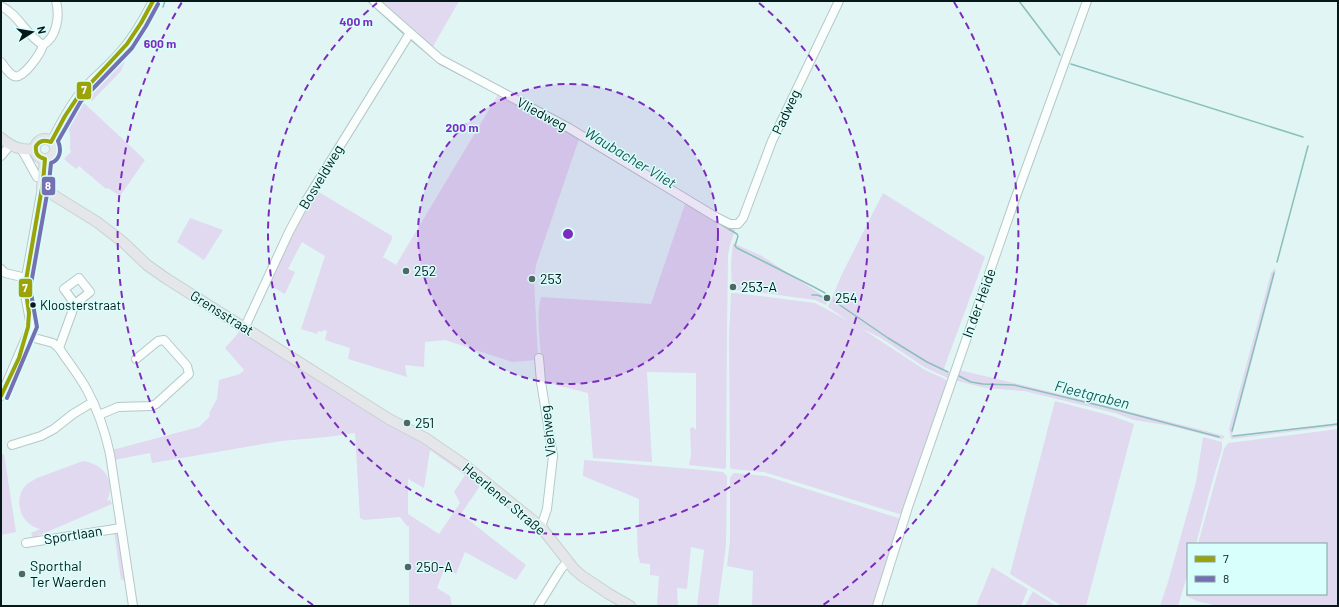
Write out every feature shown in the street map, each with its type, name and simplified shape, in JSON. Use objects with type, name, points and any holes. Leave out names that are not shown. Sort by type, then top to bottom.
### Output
[{"type":"main road","points":[[1,138],[10,145],[22,150],[35,149]]},
{"type":"main road","points":[[44,139],[51,142],[54,145],[54,152],[51,157],[45,159],[39,157],[35,149],[39,141],[44,139]]},
{"type":"main road","points":[[42,188],[45,159]]},
{"type":"main road","name":"Grensstraat","points":[[42,188],[97,222],[147,265],[167,279],[389,419],[408,429]]},
{"type":"main road","name":"Heerlener Straße","points":[[408,429],[425,438],[463,464],[542,527],[577,571],[590,582],[630,606]]},
{"type":"street","points":[[1,62],[12,75],[16,77],[20,76],[30,67],[42,50],[42,45],[46,43],[56,27],[58,9],[56,1]]},
{"type":"street","points":[[51,142],[63,118],[82,91],[126,47],[137,31],[153,1]]},
{"type":"street","name":"Vliedweg","points":[[374,1],[436,56],[447,63],[569,128],[723,221],[732,225],[738,224]]},
{"type":"street","name":"Padweg","points":[[738,224],[743,218],[772,141],[839,1]]},
{"type":"street","name":"In der Heide","points":[[877,606],[908,507],[1014,202],[1087,1]]},
{"type":"street","points":[[1,6],[8,9],[35,40],[42,45]]},
{"type":"street","name":"Bosveldweg","points":[[245,327],[289,232],[304,204],[410,33]]},
{"type":"street","points":[[1,156],[7,149]]},
{"type":"street","points":[[22,150],[37,177]]},
{"type":"street","points":[[1,396],[27,336],[29,316],[25,294],[26,278],[42,188]]},
{"type":"street","points":[[3,271],[26,278]]},
{"type":"street","points":[[59,348],[75,304]]},
{"type":"street","points":[[27,336],[53,343],[59,348],[86,389],[99,415],[105,431],[110,454],[133,606]]},
{"type":"street","points":[[99,415],[118,407],[151,406],[156,404],[189,374],[187,366],[164,340],[158,341],[136,359]]},
{"type":"street","name":"Viehweg","points":[[539,358],[553,456],[542,527]]},
{"type":"street","points":[[12,445],[41,436],[54,429],[73,414],[93,402]]},
{"type":"street","name":"Sportlaan","points":[[26,543],[121,528]]},
{"type":"street","points":[[538,606],[561,569],[568,561]]},
{"type":"shaded area","points":[[378,1],[459,1],[431,50]]},
{"type":"shaded area","points":[[125,61],[121,71],[92,101],[87,97]]},
{"type":"shaded area","points":[[499,93],[580,136],[536,265],[534,279],[537,360],[512,362],[445,340],[425,342],[424,367],[405,365],[407,377],[348,359],[350,348],[325,340],[327,331],[318,331],[317,334],[301,329],[325,256],[302,242],[288,269],[295,272],[285,294],[267,284],[314,189],[392,236],[383,257],[396,265]]},
{"type":"shaded area","points":[[83,102],[145,160],[120,196],[108,188],[106,189],[79,166],[76,169],[64,159],[71,152],[70,134],[68,129],[74,115]]},
{"type":"shaded area","points":[[883,193],[985,257],[943,371],[952,374],[950,379],[924,367],[881,338],[861,328],[925,370],[945,379],[948,383],[903,513],[899,514],[764,472],[731,469],[730,465],[729,338],[731,293],[815,303],[847,320],[828,307],[842,274]]},
{"type":"shaded area","points":[[686,201],[736,227],[728,255],[726,468],[689,465],[691,455],[690,428],[693,427],[696,430],[696,373],[647,372],[652,462],[593,458],[588,393],[544,382],[539,327],[539,305],[541,297],[651,304]]},
{"type":"shaded area","points":[[190,218],[223,230],[204,260],[177,242]]},
{"type":"shaded area","points":[[733,243],[762,256],[828,299],[826,305],[815,300],[732,290],[731,264]]},
{"type":"shaded area","points":[[1274,269],[1276,270],[1232,435],[1235,436],[1338,423],[1338,426],[1231,439],[1229,429],[1271,273]]},
{"type":"shaded area","points":[[241,330],[304,372],[427,442],[510,508],[480,486],[461,514],[526,565],[516,580],[465,552],[456,574],[445,567],[437,588],[450,596],[452,606],[409,606],[409,526],[407,526],[400,517],[364,520],[360,518],[355,433],[281,441],[152,463],[150,453],[114,460],[112,450],[199,427],[210,416],[209,413],[217,399],[219,380],[240,374],[244,370],[225,348]],"holes":[[[430,450],[465,475],[454,492],[460,503],[439,534],[408,514],[408,479],[424,488]]]},
{"type":"shaded area","points":[[959,370],[1206,431],[1224,436],[1224,438],[1221,439],[1171,426],[1134,420],[1115,413],[1024,391],[985,388],[954,380]]},
{"type":"shaded area","points":[[1055,401],[1112,416],[1134,424],[1086,606],[1062,606],[1010,574]]},
{"type":"shaded area","points":[[1338,429],[1338,606],[1217,606],[1197,601],[1186,596],[1187,589],[1187,595],[1327,595],[1327,543],[1198,543],[1224,449],[1228,443]]},
{"type":"shaded area","points":[[1203,437],[1222,442],[1222,449],[1196,543],[1187,543],[1187,576],[1178,606],[1160,606],[1168,582],[1196,482]]},
{"type":"shaded area","points":[[1,454],[4,454],[16,532],[1,535]]},
{"type":"shaded area","points":[[584,460],[723,472],[727,476],[726,546],[718,606],[697,606],[704,550],[691,547],[687,589],[677,588],[678,606],[657,605],[659,576],[650,575],[650,564],[640,563],[638,556],[637,529],[639,527],[639,499],[583,476]]},
{"type":"shaded area","points":[[83,461],[97,466],[106,475],[109,480],[110,487],[107,501],[110,500],[112,504],[33,538],[31,533],[40,529],[33,527],[28,523],[21,511],[19,504],[22,491],[27,484],[37,478]]},
{"type":"shaded area","points":[[734,473],[766,476],[898,518],[900,521],[875,606],[752,606],[753,571],[727,566],[730,540],[730,477]]},
{"type":"shaded area","points":[[119,530],[126,579],[121,580],[114,531]]},
{"type":"shaded area","points":[[992,567],[1028,589],[1021,606],[976,606]]},
{"type":"shaded area","points":[[1033,591],[1034,592],[1056,606],[1025,606]]},
{"type":"waterway","points":[[163,7],[165,1]]},
{"type":"waterway","name":"Waubacher Vliet","points":[[368,1],[403,33]]},
{"type":"waterway","points":[[1019,1],[1060,55]]},
{"type":"waterway","name":"Waubacher Vliet","points":[[410,39],[440,64],[500,95]]},
{"type":"waterway","points":[[1071,64],[1303,137]]},
{"type":"waterway","name":"Waubacher Vliet","points":[[561,128],[649,181]]},
{"type":"waterway","points":[[1277,262],[1308,146]]},
{"type":"waterway","name":"Waubacher Vliet","points":[[717,222],[737,234],[738,236],[735,246],[737,248],[825,293],[826,298]]},
{"type":"waterway","points":[[1232,431],[1274,273]]},
{"type":"waterway","name":"Fleetgraben","points":[[812,295],[826,298]]},
{"type":"waterway","name":"Fleetgraben","points":[[834,301],[888,338],[927,362],[948,372]]},
{"type":"waterway","name":"Fleetgraben","points":[[959,376],[971,382],[983,384],[1014,385],[1106,407],[1219,437]]},
{"type":"waterway","name":"Fleetgraben","points":[[1233,436],[1338,424]]},
{"type":"transit line","name":"7","points":[[1,396],[19,358],[28,327],[29,313],[25,286],[43,182],[45,159],[38,155],[36,146],[42,141],[51,142],[77,98],[127,44],[153,1]]},
{"type":"transit line","name":"8","points":[[7,398],[37,327],[31,293],[31,284],[49,183],[51,163],[56,160],[60,151],[58,141],[81,101],[132,48],[158,4]]},
{"type":"place","name":"252","points":[[406,271]]},
{"type":"place","name":"253","points":[[532,279]]},
{"type":"place","name":"253-A","points":[[733,287]]},
{"type":"place","name":"254","points":[[827,298]]},
{"type":"place","name":"Kloosterstraat","points":[[33,305]]},
{"type":"place","name":"251","points":[[407,423]]},
{"type":"place","name":"250-A","points":[[408,567]]},
{"type":"place","name":"Sporthal Ter Waerden","points":[[22,574]]}]
